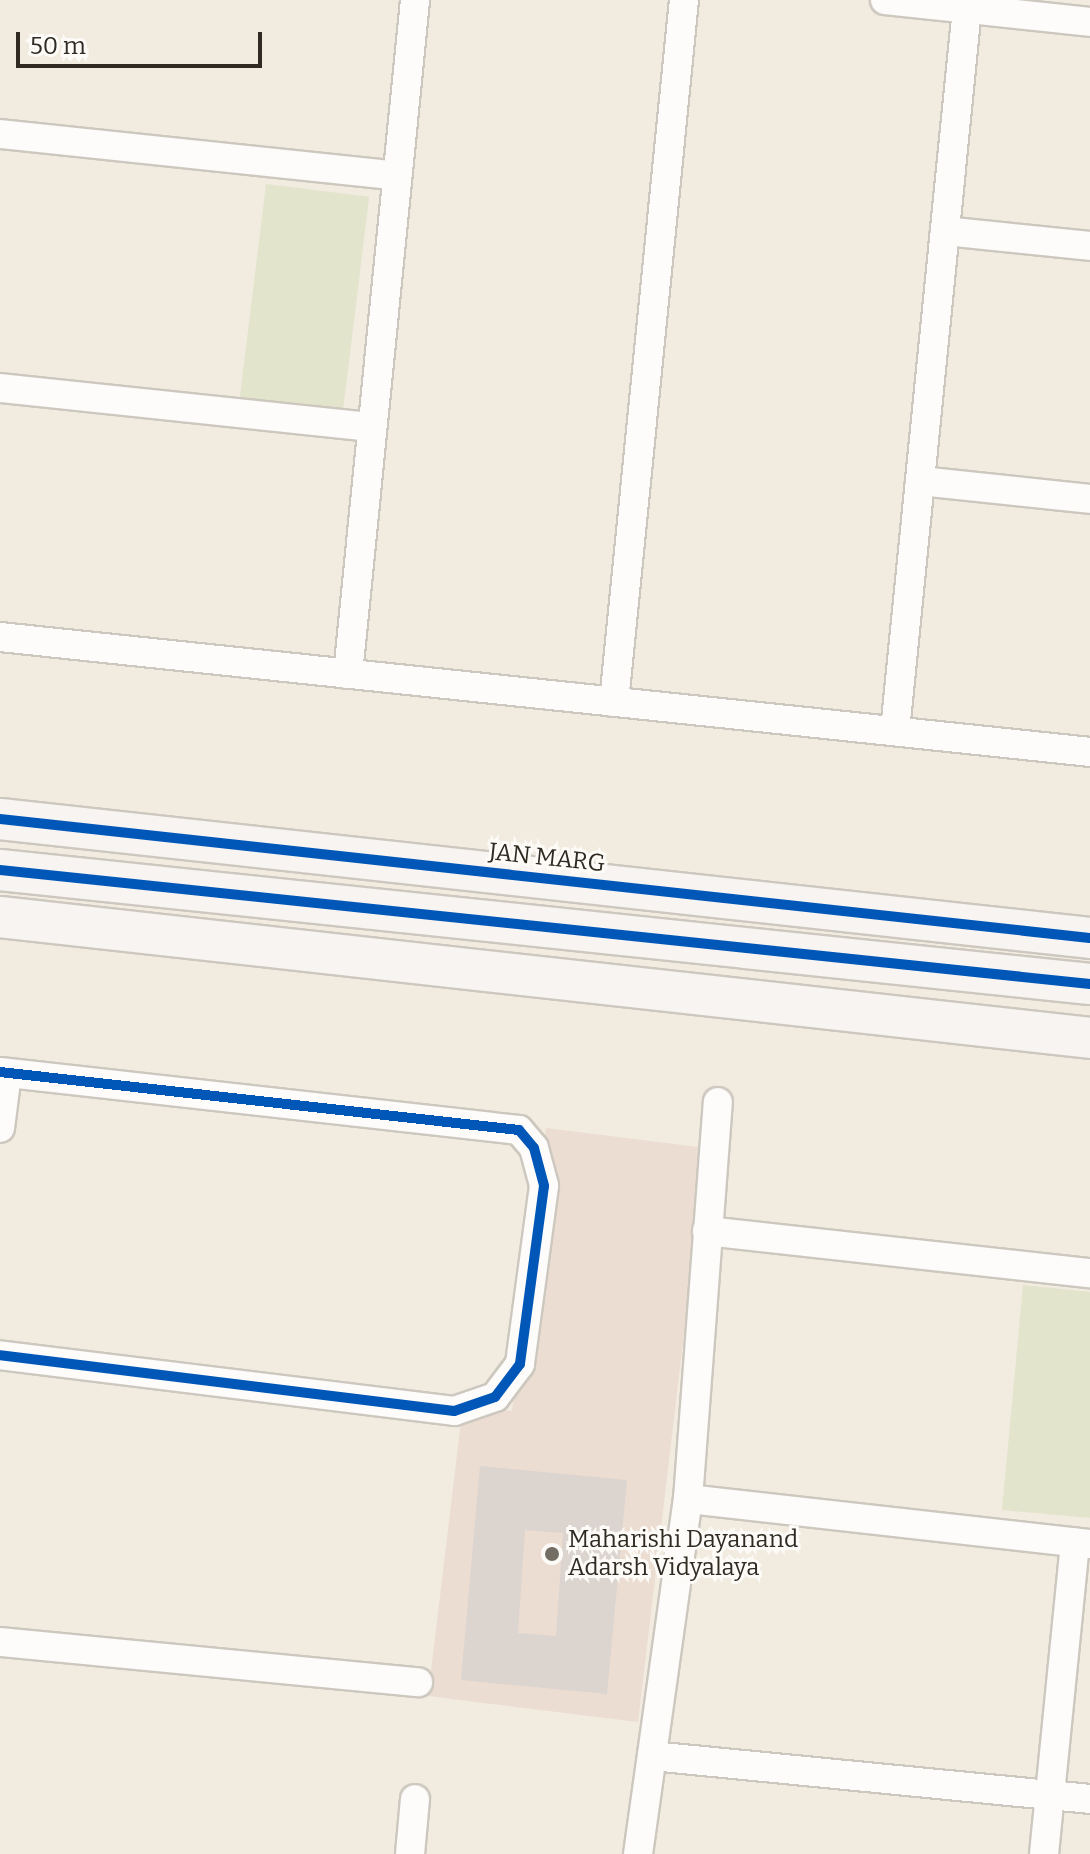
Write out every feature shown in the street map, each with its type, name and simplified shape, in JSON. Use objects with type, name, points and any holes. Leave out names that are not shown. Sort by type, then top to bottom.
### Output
[{"type":"main road","name":"JAN MARG","points":[[0,819],[1090,938]]},
{"type":"main road","points":[[0,870],[1090,984]]},
{"type":"main road","points":[[0,917],[1090,1038]]},
{"type":"street","points":[[348,674],[415,0]]},
{"type":"street","points":[[614,702],[684,0]]},
{"type":"street","points":[[885,0],[1090,22]]},
{"type":"street","points":[[895,731],[967,9]]},
{"type":"street","points":[[0,134],[397,176]]},
{"type":"street","points":[[945,231],[1090,246]]},
{"type":"street","points":[[0,388],[372,427]]},
{"type":"street","points":[[920,481],[1090,499]]},
{"type":"street","points":[[0,637],[1090,752]]},
{"type":"street","points":[[0,1128],[4,1072],[519,1130],[534,1148],[544,1186],[520,1364],[495,1397],[454,1411],[0,1355]]},
{"type":"street","points":[[638,1854],[688,1499],[718,1102]]},
{"type":"street","points":[[707,1231],[1090,1273]]},
{"type":"street","points":[[688,1499],[1083,1544],[1044,1854]]},
{"type":"street","points":[[0,1642],[418,1682]]},
{"type":"street","points":[[652,1756],[1090,1799]]},
{"type":"street","points":[[410,1854],[415,1799]]},
{"type":"shaded area","name":"Maharishi Dayanand Adarsh Vidyalaya","points":[[546,1128],[706,1148],[638,1722],[428,1696],[463,1405],[512,1411]]},
{"type":"green space","points":[[266,184],[369,197],[343,410],[240,397]]},
{"type":"green space","points":[[1023,1285],[1090,1292],[1090,1518],[1002,1510]]},
{"type":"building","points":[[480,1466],[627,1480],[607,1694],[461,1680]],"holes":[[[525,1530],[563,1533],[556,1636],[518,1633]]]},
{"type":"cycle path","points":[[0,819],[1090,938]]},
{"type":"cycle path","points":[[0,870],[1090,984]]},
{"type":"cycle path","points":[[0,1072],[519,1130],[534,1148],[544,1186],[520,1364],[495,1397],[454,1411],[0,1355]]},
{"type":"place","name":"Maharishi Dayanand Adarsh Vidyalaya","points":[[552,1554]]}]
